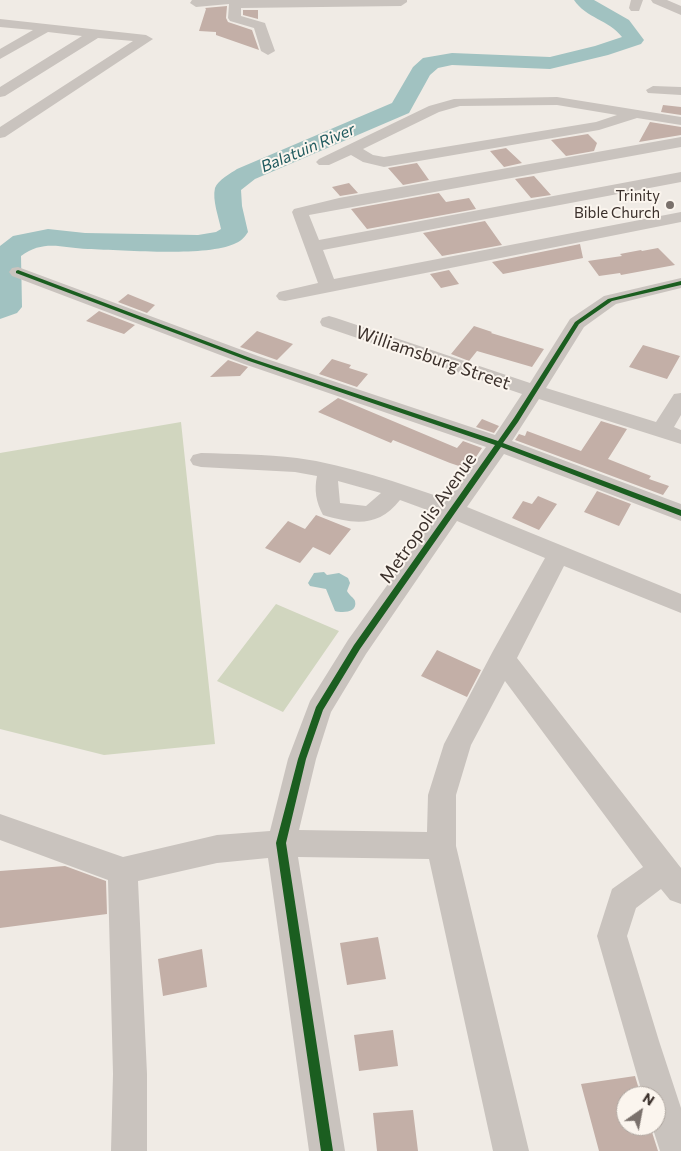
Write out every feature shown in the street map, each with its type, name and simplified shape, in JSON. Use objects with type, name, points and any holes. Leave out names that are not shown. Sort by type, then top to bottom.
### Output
[{"type":"street","points":[[196,3],[234,1],[401,2],[400,0]]},
{"type":"street","points":[[657,0],[681,11]]},
{"type":"street","points":[[234,1],[234,18],[260,26],[268,51]]},
{"type":"street","points":[[0,23],[146,39],[0,134]]},
{"type":"street","points":[[0,55],[46,28]]},
{"type":"street","points":[[0,93],[96,33]]},
{"type":"street","points":[[653,90],[681,91]]},
{"type":"street","points":[[324,162],[434,109],[459,102],[557,101],[583,104],[632,115],[681,121]]},
{"type":"street","points":[[352,149],[368,159],[384,162],[599,126],[632,115]]},
{"type":"street","points":[[328,286],[315,246],[300,212],[339,202],[555,175],[681,142]]},
{"type":"street","points":[[555,175],[577,196]]},
{"type":"street","points":[[315,246],[681,178]]},
{"type":"street","points":[[285,296],[681,217]]},
{"type":"street","points":[[18,272],[251,360],[499,444],[681,513]]},
{"type":"street","name":"Metropolis Avenue","points":[[281,844],[302,759],[318,709],[356,646],[499,444],[577,323],[610,300],[681,282]]},
{"type":"street","name":"Williamsburg Street","points":[[329,322],[534,391],[681,437]]},
{"type":"street","points":[[661,431],[681,399]]},
{"type":"street","points":[[201,460],[295,465],[329,471],[396,490],[451,510],[681,604]]},
{"type":"street","points":[[329,471],[325,485],[326,497],[331,509],[352,515],[371,514],[386,505],[396,490]]},
{"type":"street","points":[[511,1151],[441,846],[442,795],[458,744],[502,658],[559,554]]},
{"type":"street","points":[[502,658],[672,880],[623,899],[612,936],[642,1041],[678,1151]]},
{"type":"street","points":[[0,827],[123,870],[217,848],[281,844],[441,846]]},
{"type":"street","points":[[281,844],[327,1151]]},
{"type":"street","points":[[123,870],[130,1074],[129,1151]]},
{"type":"green space","points":[[181,422],[215,744],[104,755],[0,729],[0,453]]},
{"type":"green space","points":[[276,604],[339,631],[283,712],[217,681]]},
{"type":"water","points":[[324,572],[327,575],[339,573],[348,578],[350,583],[347,591],[355,601],[352,610],[345,612],[335,611],[326,589],[310,586],[308,583],[314,573]]},
{"type":"building","points":[[227,6],[226,18],[228,22],[252,30],[259,50],[216,35],[216,32],[199,31],[205,8]]},
{"type":"building","points":[[243,10],[258,10],[258,19],[243,15]]},
{"type":"building","points":[[663,105],[681,107],[681,115],[661,112]]},
{"type":"building","points":[[650,122],[681,127],[681,135],[639,142]]},
{"type":"building","points":[[588,134],[597,143],[594,151],[566,156],[551,140]]},
{"type":"building","points":[[506,148],[522,163],[504,167],[490,151]]},
{"type":"building","points":[[417,163],[429,180],[403,185],[388,168]]},
{"type":"building","points":[[534,176],[551,195],[531,198],[515,179]]},
{"type":"building","points":[[349,183],[358,193],[340,196],[332,187]]},
{"type":"building","points":[[439,193],[446,202],[469,198],[476,209],[367,229],[351,209]]},
{"type":"building","points":[[485,221],[502,245],[442,256],[423,233]]},
{"type":"building","points":[[580,244],[583,258],[503,274],[492,262]]},
{"type":"building","points":[[658,248],[675,265],[621,275],[620,273],[599,276],[588,261],[622,256],[620,254]]},
{"type":"building","points":[[449,270],[459,284],[441,288],[430,274]]},
{"type":"building","points":[[128,294],[155,305],[147,313],[118,302]]},
{"type":"building","points":[[99,311],[135,325],[124,334],[86,321]]},
{"type":"building","points":[[474,326],[544,349],[532,367],[477,351],[469,361],[451,354]]},
{"type":"building","points":[[257,331],[293,344],[277,360],[240,347]]},
{"type":"building","points":[[643,345],[680,356],[667,379],[629,367]]},
{"type":"building","points":[[332,359],[351,365],[349,368],[368,374],[357,387],[319,374]]},
{"type":"building","points":[[228,360],[248,367],[240,376],[210,377]]},
{"type":"building","points":[[338,398],[457,448],[463,441],[482,448],[468,469],[393,440],[391,443],[318,412]]},
{"type":"building","points":[[482,419],[499,426],[494,433],[476,427]]},
{"type":"building","points":[[601,421],[627,429],[608,459],[651,476],[649,479],[669,486],[663,495],[515,440],[519,434],[525,436],[527,431],[581,451]]},
{"type":"building","points":[[597,491],[631,504],[619,526],[584,512]]},
{"type":"building","points":[[538,496],[557,504],[539,530],[512,518],[523,501],[532,504]]},
{"type":"building","points":[[316,515],[351,529],[330,555],[313,547],[300,563],[265,548],[288,521],[305,529]]},
{"type":"building","points":[[437,650],[481,670],[467,697],[421,676]]},
{"type":"building","points":[[65,866],[106,881],[107,914],[0,928],[0,871]]},
{"type":"building","points":[[378,937],[386,979],[347,985],[340,943]]},
{"type":"building","points":[[202,949],[207,987],[163,996],[158,959]]},
{"type":"building","points":[[393,1030],[398,1066],[359,1071],[354,1035]]},
{"type":"building","points":[[635,1076],[638,1086],[616,1086],[616,1136],[653,1136],[658,1151],[599,1151],[581,1084]]},
{"type":"building","points":[[413,1110],[418,1151],[377,1151],[373,1113]]},
{"type":"waterway","name":"Balatuin River","points":[[0,310],[7,307],[6,265],[8,253],[23,242],[48,237],[85,241],[198,243],[224,239],[235,232],[229,206],[228,188],[246,174],[401,108],[421,72],[431,63],[452,59],[550,63],[601,51],[634,40],[622,24],[589,6],[584,0]]},
{"type":"cycle path","points":[[18,272],[251,360],[499,444],[681,513]]},
{"type":"cycle path","points":[[327,1151],[281,843],[302,759],[319,709],[357,647],[516,420],[577,323],[610,300],[681,283]]},
{"type":"place","name":"Trinity Bible Church","points":[[670,205]]}]
